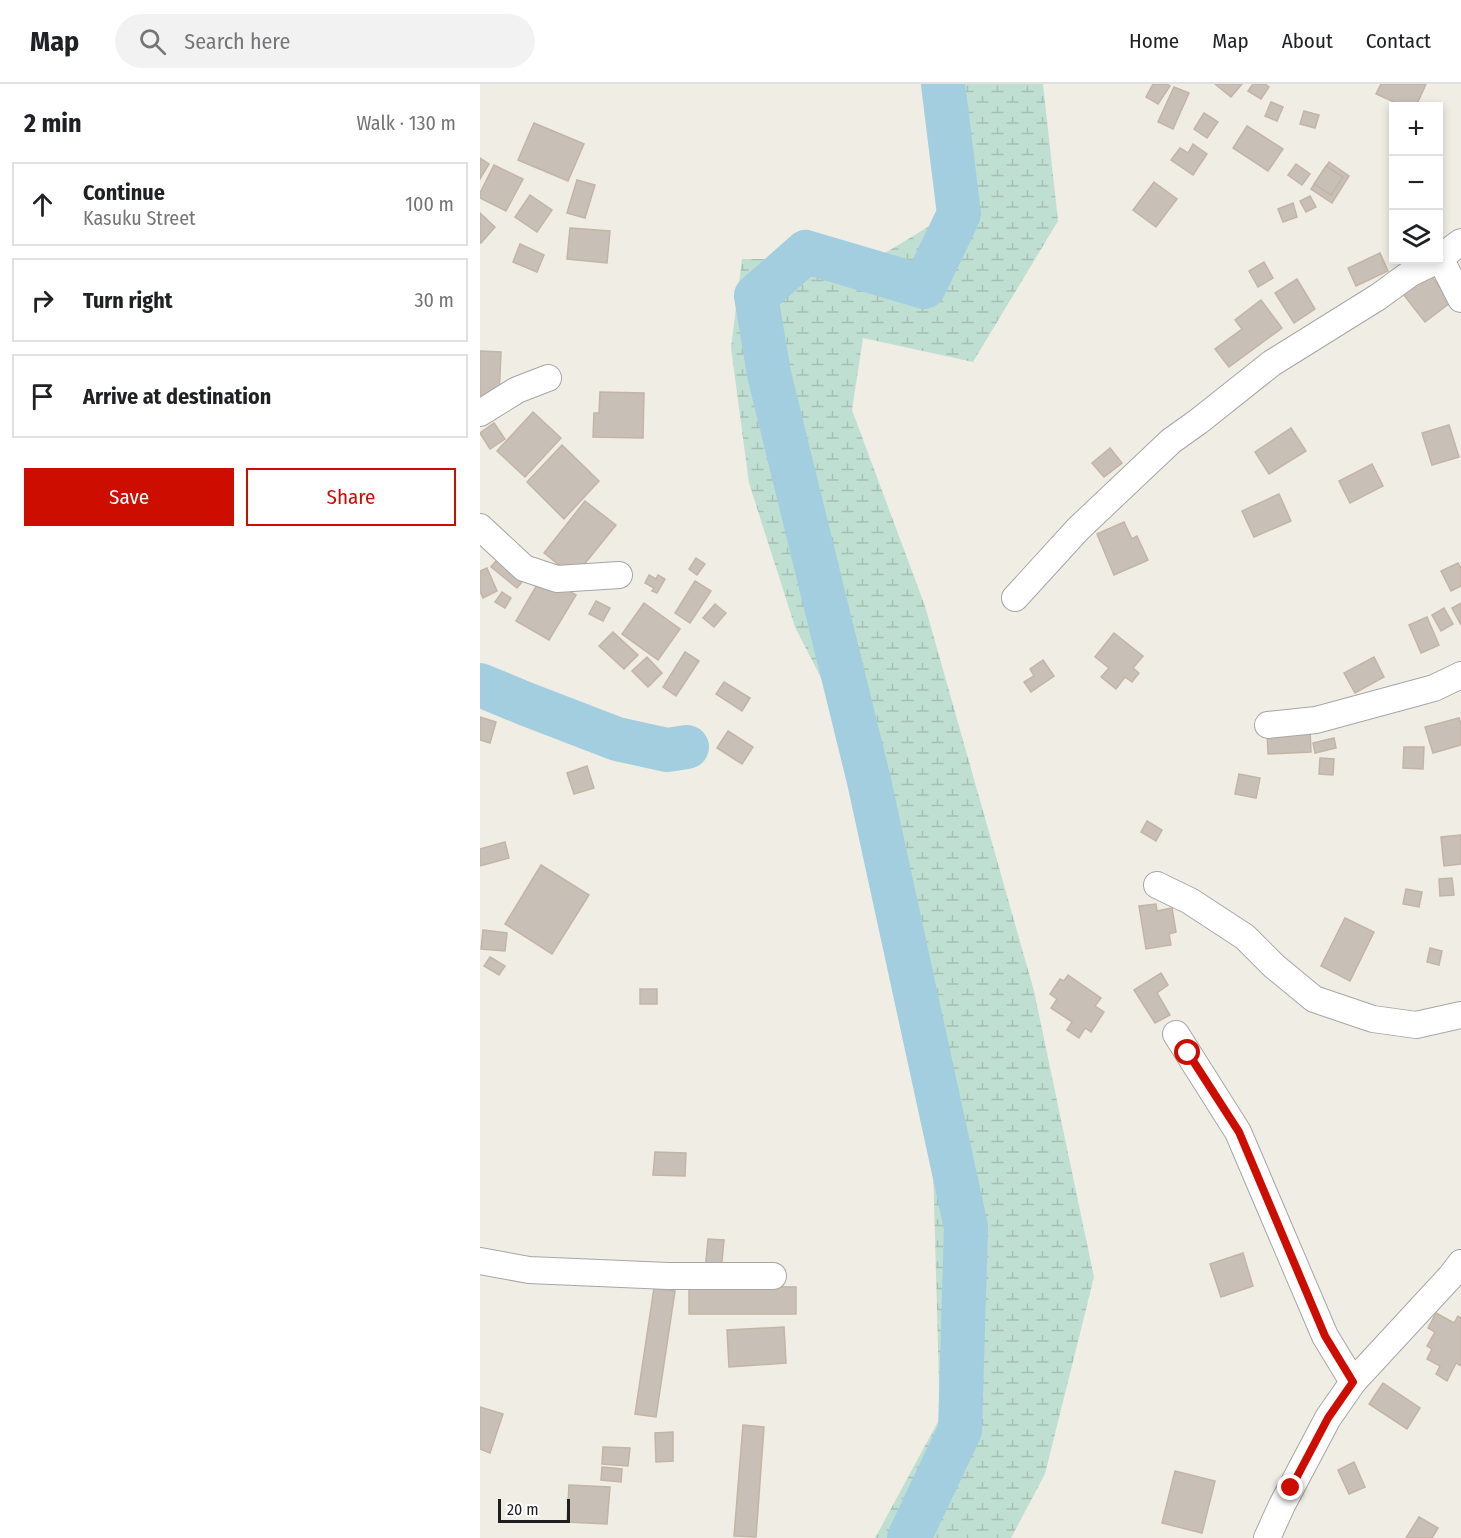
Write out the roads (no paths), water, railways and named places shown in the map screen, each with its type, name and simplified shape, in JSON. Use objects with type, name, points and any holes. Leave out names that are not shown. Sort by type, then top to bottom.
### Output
[{"type":"street","points":[[1443,256],[1461,243]]},
{"type":"street","points":[[1015,598],[1078,529],[1171,441],[1272,363],[1378,297],[1411,273],[1429,264]]},
{"type":"street","points":[[1442,264],[1461,298]]},
{"type":"street","points":[[480,412],[517,390],[548,378]]},
{"type":"street","points":[[480,527],[524,568],[557,579],[619,575]]},
{"type":"street","points":[[1268,725],[1316,720],[1434,688],[1461,675]]},
{"type":"street","points":[[1157,885],[1190,901],[1245,937],[1274,966],[1314,999],[1373,1019],[1416,1025],[1461,1015]]},
{"type":"street","points":[[1176,1034],[1239,1132],[1325,1336],[1353,1382]]},
{"type":"street","points":[[480,1261],[529,1270],[668,1276],[773,1276]]},
{"type":"street","points":[[1267,1538],[1328,1418],[1353,1382],[1461,1263]]},
{"type":"waterway","points":[[909,1538],[960,1430],[966,1227],[869,781],[769,374],[756,296],[806,252],[924,287],[959,214],[943,84]]},
{"type":"waterway","points":[[480,685],[617,739],[667,750],[687,747]]}]
